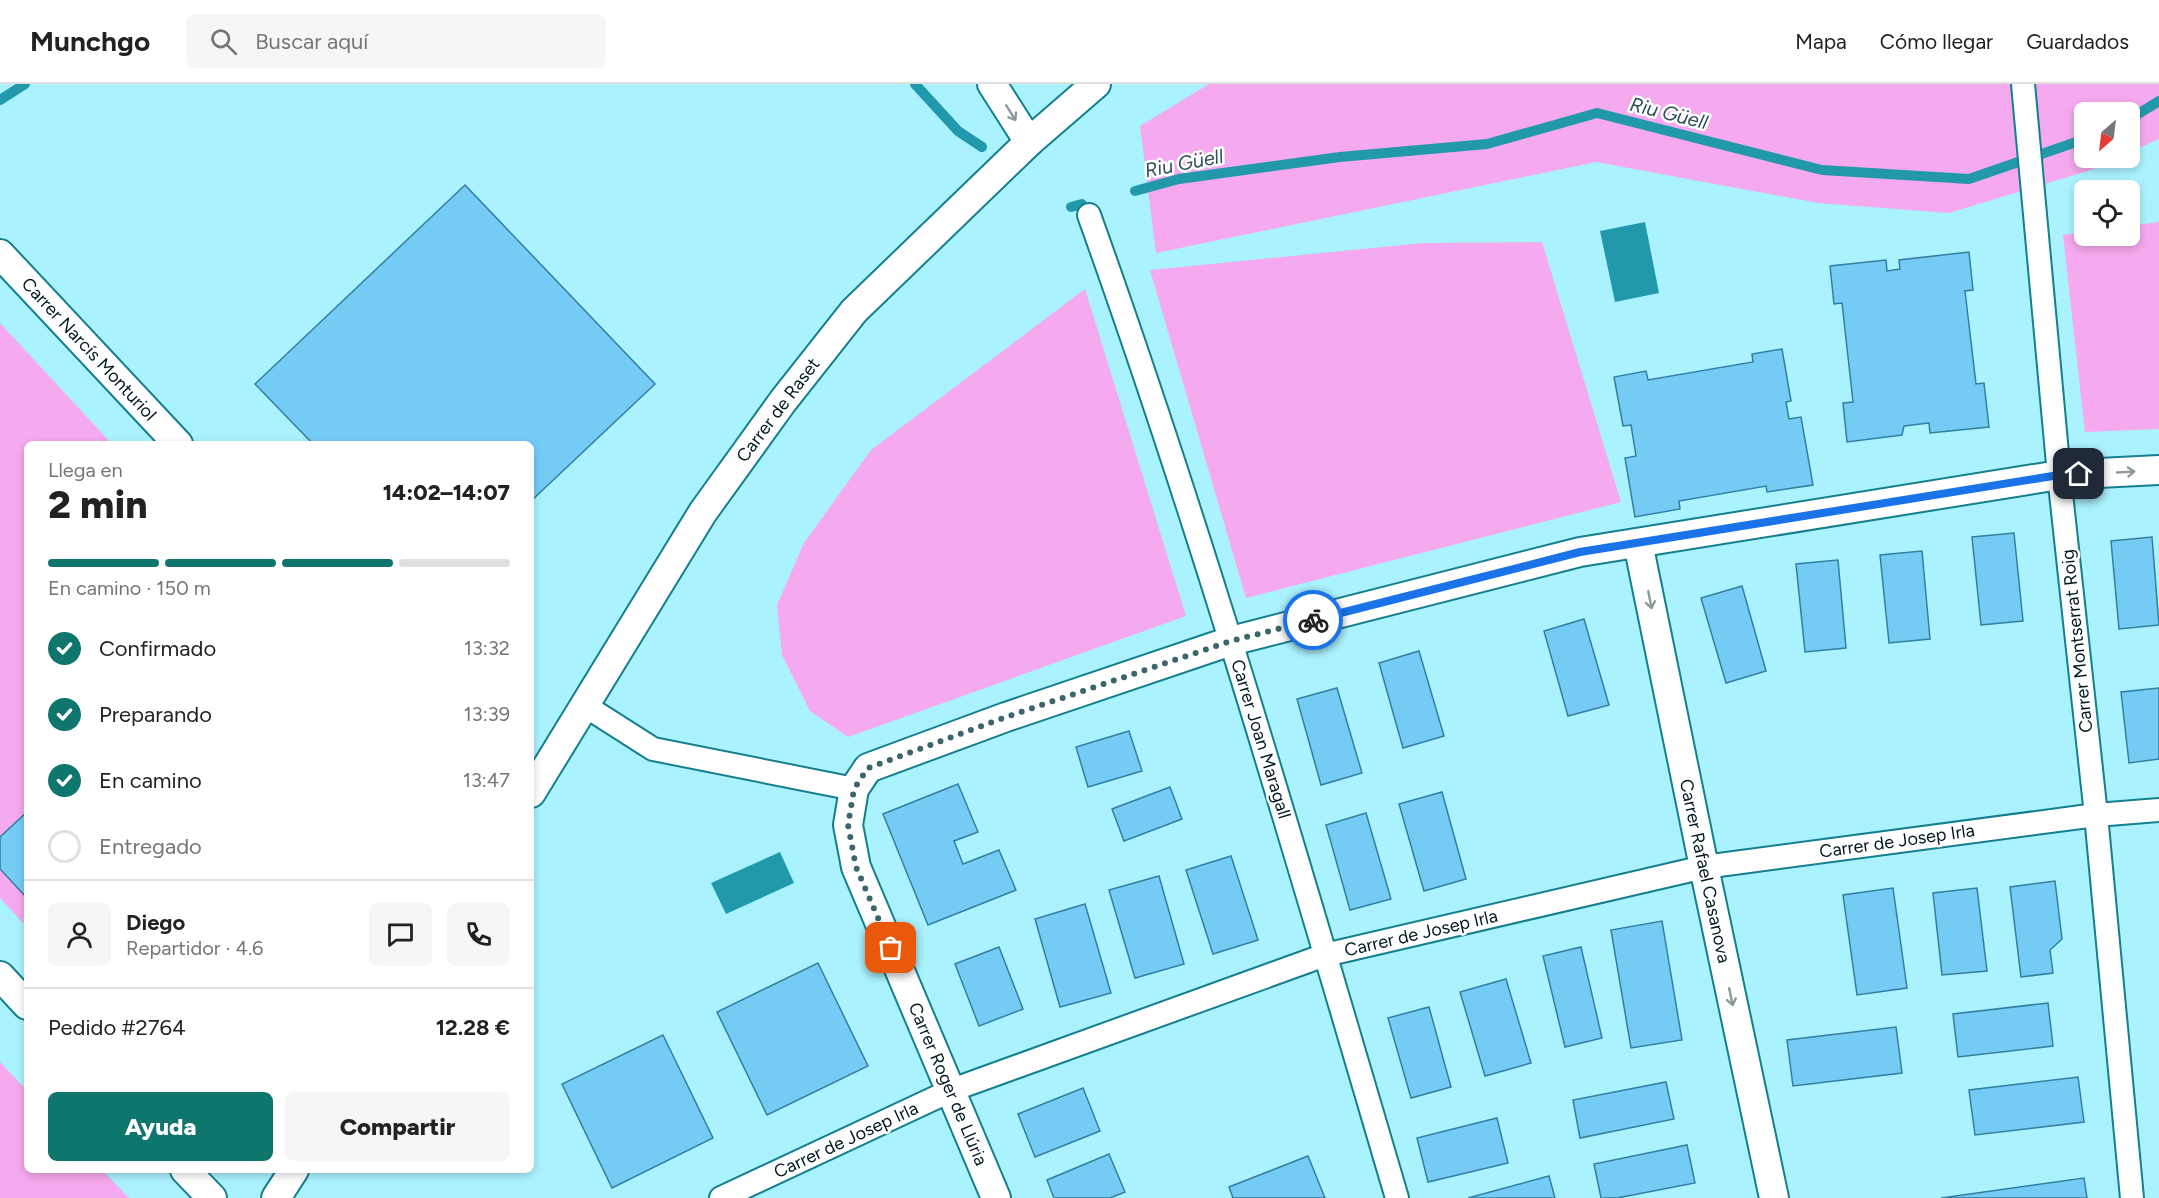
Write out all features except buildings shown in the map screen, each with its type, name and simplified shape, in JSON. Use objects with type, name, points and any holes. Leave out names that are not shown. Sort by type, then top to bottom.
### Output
[{"type":"street","points":[[992,84],[1029,142]]},
{"type":"street","name":"Carrer de Raset","points":[[534,788],[703,512],[783,401],[854,311],[1029,142],[1096,84]]},
{"type":"street","name":"Carrer Montserrat Roig","points":[[2023,84],[2059,475],[2096,815],[2132,1198]]},
{"type":"street","name":"Carrer Joan Maragall","points":[[1089,215],[1113,281],[1231,641],[1396,1198]]},
{"type":"street","name":"Carrer Narcís Monturiol","points":[[0,254],[175,441]]},
{"type":"street","points":[[584,705],[653,749],[861,779],[1006,717],[1231,641],[1580,552],[2059,475],[2159,470]]},
{"type":"street","name":"Carrer Rafael Casanova","points":[[1638,543],[1774,1198]]},
{"type":"street","name":"Carrer Roger de Llúria","points":[[861,779],[848,825],[856,867],[996,1198]]},
{"type":"street","name":"Carrer de Josep Irla","points":[[721,1198],[952,1090],[1325,955],[1704,867],[2096,815],[2159,810]]},
{"type":"street","points":[[0,976],[24,1002]]},
{"type":"street","points":[[188,1173],[212,1198]]},
{"type":"street","points":[[276,1198],[292,1173]]},
{"type":"shaded area","points":[[1209,84],[2159,84],[2159,139],[2140,148],[2140,102],[2074,102],[2074,168],[2096,168],[1949,213],[1818,203],[1596,162],[1156,253],[1140,126]]},
{"type":"shaded area","points":[[2159,222],[2159,429],[2085,432],[2063,235],[2074,234],[2074,246],[2140,246],[2140,225]]},
{"type":"shaded area","points":[[1542,242],[1621,502],[1246,598],[1150,270],[1423,243]]},
{"type":"shaded area","points":[[1085,289],[1186,616],[848,737],[810,711],[782,655],[777,605],[804,543],[871,450]]},
{"type":"shaded area","points":[[0,323],[109,441],[24,441],[24,924],[0,898]]},
{"type":"shaded area","points":[[0,1062],[24,1088],[24,1173],[105,1173],[129,1198],[0,1198]]},
{"type":"water","points":[[1645,222],[1659,293],[1615,302],[1600,231]]},
{"type":"water","points":[[780,852],[794,883],[726,914],[711,883]]},
{"type":"waterway","name":"Riu Güell","points":[[0,100],[25,84]]},
{"type":"waterway","name":"Riu Güell","points":[[915,84],[958,131],[982,147]]},
{"type":"waterway","name":"Riu Güell","points":[[2140,113],[2159,101]]},
{"type":"waterway","name":"Riu Güell","points":[[1135,191],[1179,179],[1340,157],[1487,144],[1597,113],[1822,170],[1969,179],[2074,143]]},
{"type":"waterway","name":"Riu Güell","points":[[1071,207],[1082,204]]},
{"type":"way so far","points":[[891,948],[856,867],[848,825],[854,789],[868,768],[1006,717],[1231,641],[1313,620]]},
{"type":"route","points":[[1313,620],[1580,552],[2059,475],[2079,474]]}]
